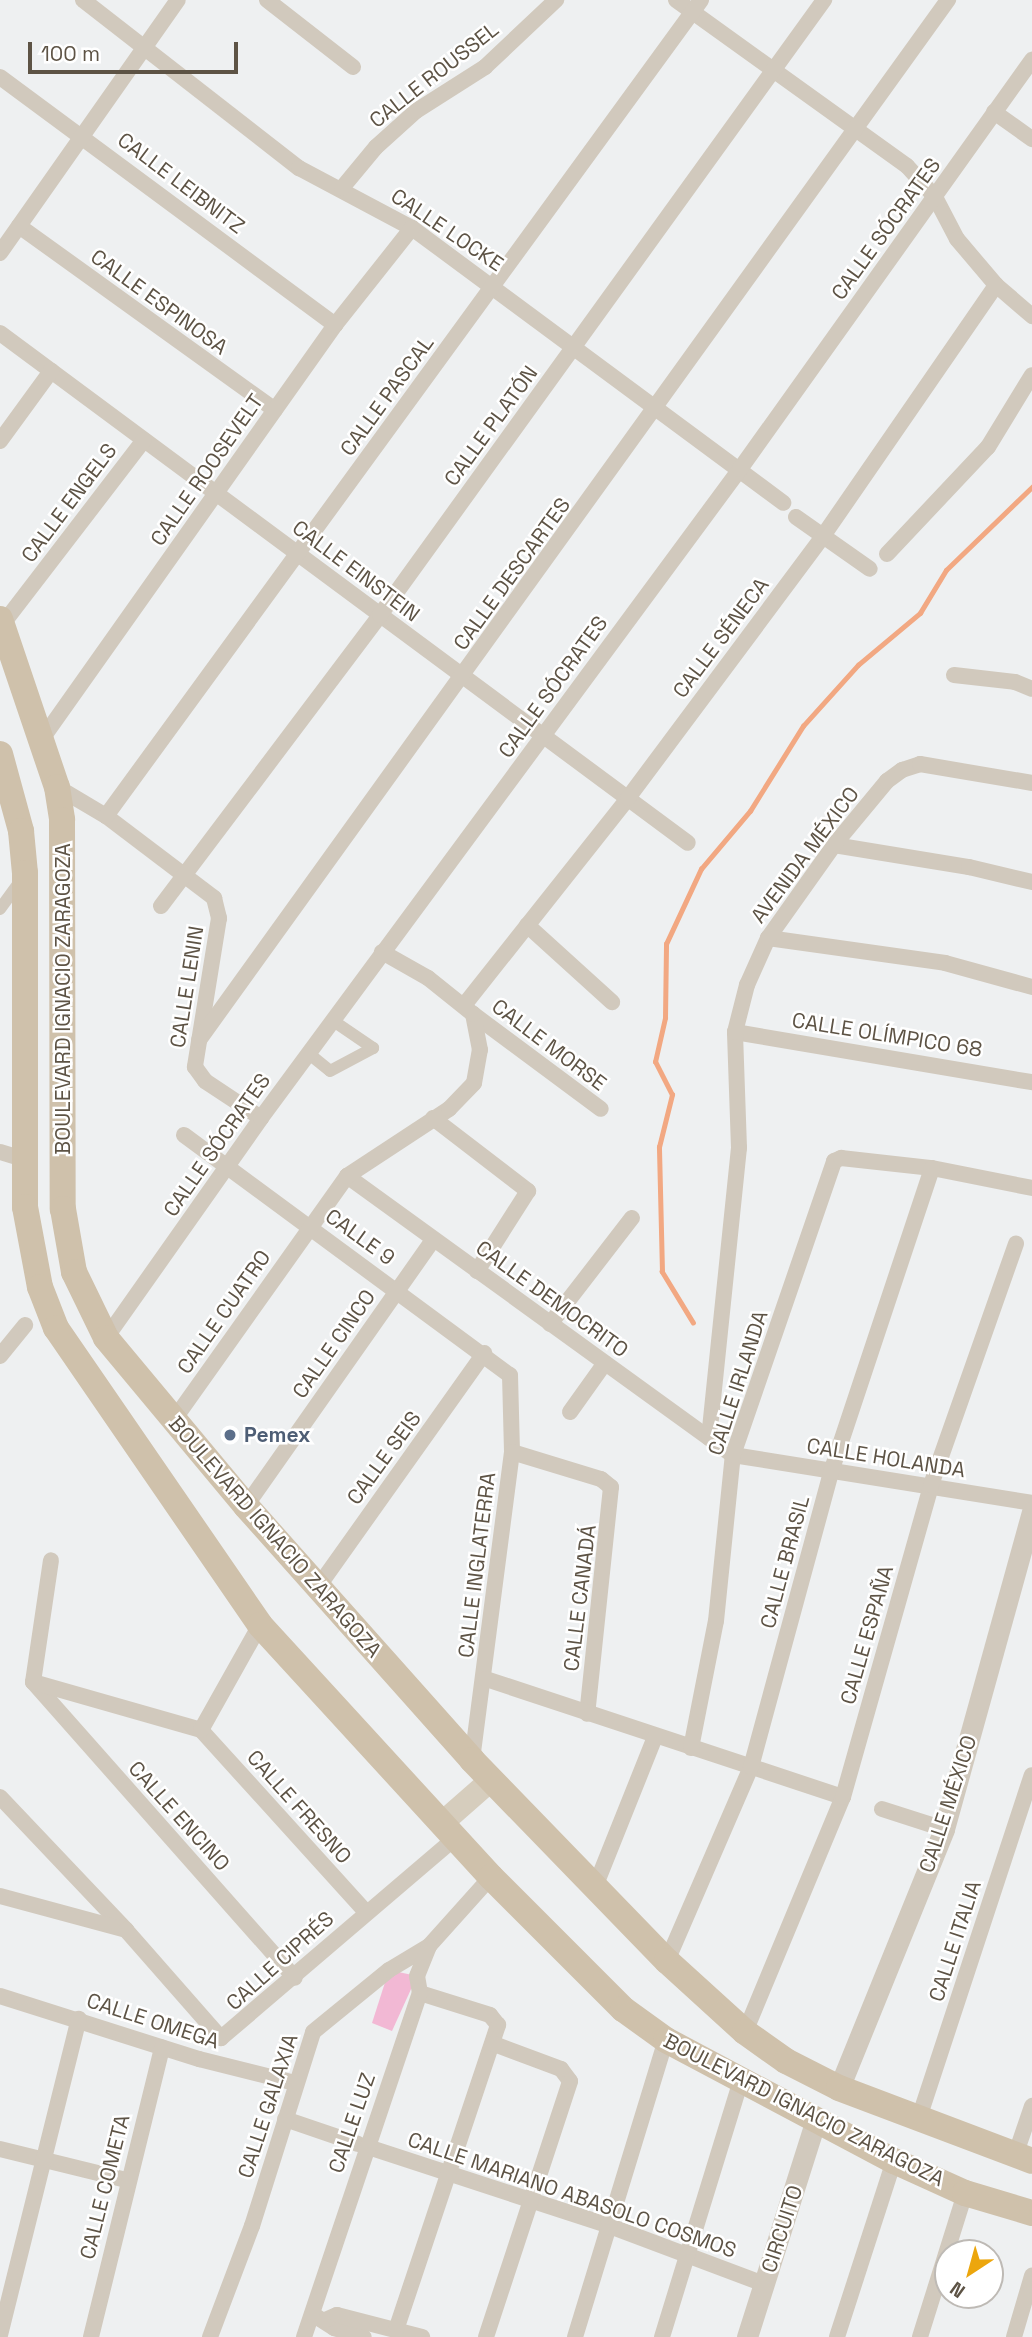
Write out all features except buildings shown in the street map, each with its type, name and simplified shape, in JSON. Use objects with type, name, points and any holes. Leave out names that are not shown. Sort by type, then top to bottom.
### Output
[{"type":"main road","name":"BOULEVARD IGNACIO ZARAGOZA","points":[[1,622],[57,787],[65,858],[63,1209],[74,1272],[106,1338],[246,1506],[481,1769],[667,1961],[744,2032],[786,2061],[839,2088],[918,2121],[1023,2159]]},
{"type":"main road","name":"BOULEVARD IGNACIO ZARAGOZA","points":[[0,754],[25,873],[27,1160],[24,1208],[30,1248],[57,1328],[260,1625],[491,1877],[622,2009],[666,2040],[894,2161],[965,2193],[1032,2213]]},
{"type":"main road","points":[[448,1830],[481,1769]]},
{"type":"street","name":"CALLE LOCKE","points":[[83,0],[299,167],[412,228],[575,346],[783,503]]},
{"type":"street","points":[[0,253],[178,0]]},
{"type":"street","points":[[267,0],[353,67]]},
{"type":"street","name":"CALLE ROUSSEL","points":[[342,188],[376,147],[416,111],[485,67],[556,0]]},
{"type":"street","points":[[676,0],[697,6],[771,71],[908,166],[935,197],[957,239],[996,285],[1032,316]]},
{"type":"street","name":"CALLE PLATÓN","points":[[161,906],[380,615],[824,0]]},
{"type":"street","name":"CALLE DESCARTES","points":[[199,1040],[657,410],[853,129],[948,0]]},
{"type":"street","name":"CALLE PASCAL","points":[[106,816],[697,6]]},
{"type":"street","name":"CALLE SÓCRATES","points":[[106,1338],[332,1020],[740,469],[1032,60]]},
{"type":"street","name":"CALLE LEIBNITZ","points":[[0,78],[82,135],[335,325]]},
{"type":"street","points":[[994,112],[1032,139]]},
{"type":"street","name":"CALLE ESPINOSA","points":[[19,226],[275,410]]},
{"type":"street","name":"CALLE ROOSEVELT","points":[[42,739],[335,325],[412,228]]},
{"type":"street","name":"CALLE SÉNECA","points":[[469,1009],[527,925],[628,799],[823,536],[996,285]]},
{"type":"street","name":"CALLE EINSTEIN","points":[[0,333],[688,843]]},
{"type":"street","points":[[0,441],[51,371]]},
{"type":"street","points":[[887,554],[988,447],[1014,410],[1032,375]]},
{"type":"street","name":"CALLE ENGELS","points":[[1,622],[144,440]]},
{"type":"street","points":[[796,517],[870,569]]},
{"type":"street","points":[[954,675],[1015,682],[1032,690]]},
{"type":"street","name":"AVENIDA MÉXICO","points":[[709,1438],[739,1147],[735,1032],[747,985],[768,938],[834,845],[887,781],[920,764],[1032,783]]},
{"type":"street","name":"CALLE LENIN","points":[[57,787],[106,816],[187,873],[220,908],[199,1040],[198,1074],[261,1118]]},
{"type":"street","points":[[834,845],[969,867],[1032,882]]},
{"type":"street","points":[[0,909],[25,873]]},
{"type":"street","points":[[527,925],[612,1002]]},
{"type":"street","points":[[768,938],[945,963],[1032,987]]},
{"type":"street","name":"CALLE MORSE","points":[[382,952],[469,1009],[601,1109]]},
{"type":"street","name":"CALLE CUATRO","points":[[173,1421],[347,1176],[465,1097],[474,1083],[480,1050],[469,1009]]},
{"type":"street","points":[[308,1054],[330,1071],[373,1048],[332,1020]]},
{"type":"street","name":"CALLE OLÍMPICO 68","points":[[735,1032],[1032,1082]]},
{"type":"street","points":[[433,1118],[528,1191],[477,1271]]},
{"type":"street","name":"CALLE 9","points":[[184,1135],[484,1353],[510,1375]]},
{"type":"street","points":[[0,1152],[27,1160]]},
{"type":"street","name":"CALLE IRLANDA","points":[[691,1748],[716,1622],[733,1455],[834,1161],[841,1158],[932,1168]]},
{"type":"street","points":[[932,1168],[1032,1188]]},
{"type":"street","name":"CALLE BRASIL","points":[[667,1961],[751,1767],[831,1472],[932,1168]]},
{"type":"street","name":"CALLE DEMOCRITO","points":[[347,1176],[733,1455]]},
{"type":"street","points":[[550,1324],[632,1218]]},
{"type":"street","name":"CALLE CINCO","points":[[246,1506],[433,1240]]},
{"type":"street","name":"CALLE ESPAÑA","points":[[744,2032],[844,1797],[931,1485],[1016,1244]]},
{"type":"street","points":[[0,1356],[25,1325]]},
{"type":"street","name":"CALLE SEIS","points":[[318,1587],[484,1353]]},
{"type":"street","points":[[570,1412],[605,1363]]},
{"type":"street","name":"CALLE INGLATERRA","points":[[481,1769],[486,1679],[512,1452],[510,1375]]},
{"type":"street","name":"CALLE CANADÁ","points":[[512,1452],[601,1479],[611,1487],[587,1714]]},
{"type":"street","name":"CALLE HOLANDA","points":[[733,1455],[1032,1503]]},
{"type":"street","name":"CALLE MÉXICO","points":[[839,2088],[944,1829],[1032,1512]]},
{"type":"street","points":[[51,1560],[33,1682],[201,1730],[260,1625]]},
{"type":"street","points":[[486,1679],[655,1737],[844,1797]]},
{"type":"street","name":"CALLE ENCINO","points":[[33,1682],[295,1978]]},
{"type":"street","name":"CALLE FRESNO","points":[[201,1730],[365,1911]]},
{"type":"street","points":[[595,1886],[655,1737]]},
{"type":"street","name":"CALLE ITALIA","points":[[918,2121],[1032,1775]]},
{"type":"street","points":[[0,1797],[126,1930]]},
{"type":"street","points":[[882,1809],[944,1829]]},
{"type":"street","name":"CALLE CIPRÉS","points":[[126,1930],[221,2038],[295,1978],[448,1830]]},
{"type":"street","name":"CALLE GALAXIA","points":[[210,2337],[252,2226],[309,2041],[321,2024],[389,1970],[429,1947],[491,1877]]},
{"type":"street","points":[[0,1896],[126,1930]]},
{"type":"street","name":"CALLE LUZ","points":[[304,2337],[318,2318],[362,2145],[420,1993],[417,1976],[429,1947]]},
{"type":"street","points":[[396,2330],[494,2044],[496,2019],[420,1993]]},
{"type":"street","name":"CALLE OMEGA","points":[[0,1996],[79,2019],[162,2048],[295,2083]]},
{"type":"street","points":[[0,2335],[79,2019]]},
{"type":"street","points":[[575,2337],[607,2225],[666,2040]]},
{"type":"street","points":[[485,2337],[570,2081],[568,2074],[494,2044]]},
{"type":"street","name":"CALLE COMETA","points":[[91,2337],[127,2180],[162,2048]]},
{"type":"street","points":[[662,2337],[741,2081]]},
{"type":"street","points":[[1023,2159],[1032,2106]]},
{"type":"street","name":"CALLE MARIANO ABASOLO COSMOS","points":[[285,2119],[607,2225],[764,2284]]},
{"type":"street","name":"CIRCUITO","points":[[747,2337],[816,2120]]},
{"type":"street","points":[[0,2148],[127,2180]]},
{"type":"street","points":[[837,2337],[894,2161]]},
{"type":"street","points":[[920,2337],[965,2193]]},
{"type":"street","points":[[1014,2337],[1032,2276]]},
{"type":"street","points":[[318,2318],[337,2315],[422,2337]]},
{"type":"street","points":[[318,2318],[334,2328],[364,2337]]},
{"type":"shaded area","points":[[389,1970],[417,1976],[392,2031],[372,2023]]},
{"type":"waterway","points":[[693,1323],[662,1272],[659,1147],[672,1095],[655,1062],[665,1018],[666,944],[701,869],[750,811],[803,726],[858,665],[920,613],[946,570],[1032,487]]},
{"type":"place","name":"Pemex","points":[[230,1435]]}]
